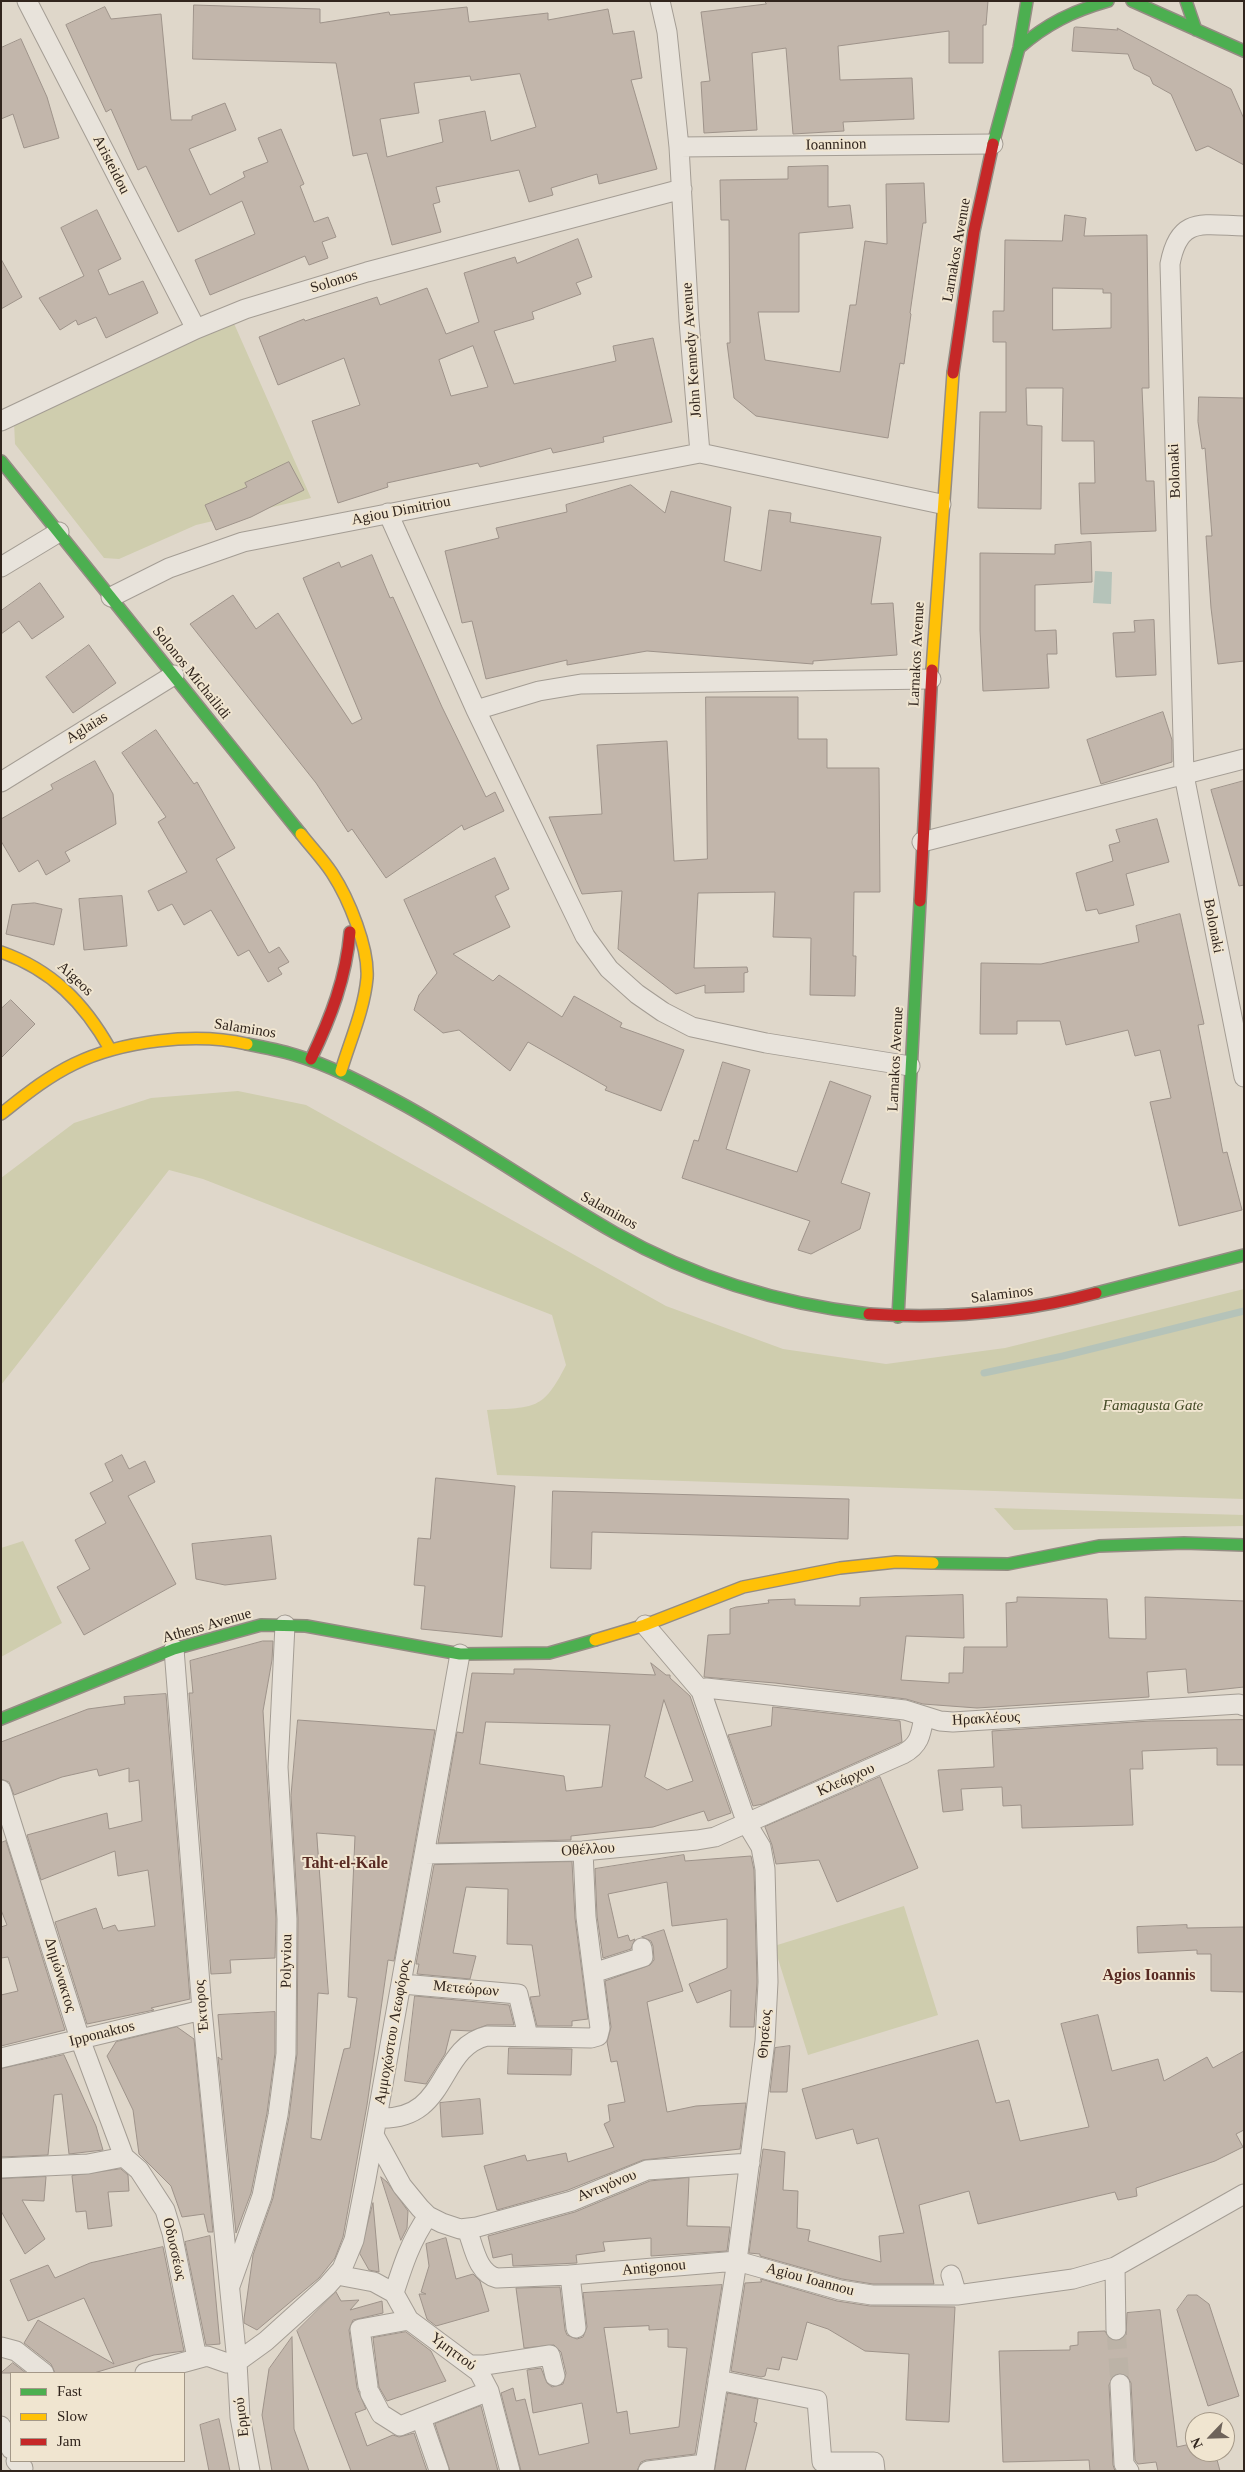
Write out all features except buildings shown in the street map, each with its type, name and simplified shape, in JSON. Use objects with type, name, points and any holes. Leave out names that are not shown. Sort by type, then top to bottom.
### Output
[{"type":"main road","name":"Larnakos Avenue","points":[[898,1317],[941,504],[959,322],[974,231],[993,144],[1019,48],[1027,1]]},
{"type":"main road","points":[[1019,48],[1050,22],[1064,14],[1108,1]]},
{"type":"main road","points":[[1132,1],[1244,51]]},
{"type":"main road","points":[[1186,1],[1196,30]]},
{"type":"main road","name":"Solonos Michailidi","points":[[1,461],[332,873],[351,908],[367,972],[360,1007],[341,1071]]},
{"type":"main road","points":[[311,1059],[337,1005],[348,957],[351,908]]},
{"type":"main road","name":"Aigeos","points":[[1,952],[29,963],[60,982],[88,1012],[110,1049]]},
{"type":"main road","name":"Salaminos","points":[[1,1114],[57,1073],[83,1059],[131,1043],[189,1037],[224,1038],[261,1044],[311,1059],[381,1090],[608,1228],[694,1271],[736,1287],[807,1304],[851,1312],[898,1317],[980,1314],[1050,1304],[1244,1255]]},
{"type":"main road","name":"Athens Avenue","points":[[1,1719],[174,1649],[261,1625],[285,1624],[350,1633],[383,1641],[460,1654],[549,1653],[645,1625],[743,1588],[840,1568],[896,1562],[1008,1564],[1099,1546],[1184,1543],[1244,1545]]},
{"type":"street","name":"Aristeidou","points":[[27,1],[196,329]]},
{"type":"street","name":"John Kennedy Avenue","points":[[660,1],[666,32],[679,146],[689,321],[700,453]]},
{"type":"street","name":"Ioanninon","points":[[679,146],[993,144]]},
{"type":"street","name":"Solonos","points":[[1,421],[196,329],[245,309],[368,272],[682,189]]},
{"type":"street","name":"Bolonaki","points":[[1244,226],[1193,227],[1182,233],[1174,244],[1170,264],[1184,775],[1238,1025],[1244,1077]]},
{"type":"street","points":[[700,453],[941,504]]},
{"type":"street","name":"Agiou Dimitriou","points":[[111,597],[169,568],[216,549],[243,542],[388,513],[603,474],[700,453]]},
{"type":"street","points":[[388,513],[476,710],[585,936],[609,968],[637,994],[663,1012],[692,1027],[766,1043],[910,1066]]},
{"type":"street","points":[[1,567],[58,532]]},
{"type":"street","name":"Aglaias","points":[[1,782],[174,675]]},
{"type":"street","points":[[476,710],[539,691],[581,684],[931,679]]},
{"type":"street","points":[[922,842],[1244,759]]},
{"type":"street","name":"Polyviou","points":[[228,2290],[262,2196],[278,2115],[286,2054],[287,1948],[278,1767],[285,1624]]},
{"type":"street","name":"Θησέως","points":[[645,1625],[701,1691],[747,1824],[761,1847],[764,1868],[768,1982],[765,2041],[737,2261],[704,2467]]},
{"type":"street","name":"Έκτορος","points":[[174,1649],[202,2010],[228,2290],[237,2362]]},
{"type":"street","name":"Αμμοχώστου Λεωφόρος","points":[[237,2362],[266,2341],[337,2275],[354,2240],[402,1984],[460,1654]]},
{"type":"street","name":"Ηρακλέους","points":[[701,1691],[706,1688],[768,1693],[905,1710],[953,1722],[1239,1704],[1244,1706]]},
{"type":"street","name":"Κλεάρχου","points":[[747,1824],[914,1748],[919,1741],[924,1716]]},
{"type":"street","name":"Δημώνακτος","points":[[1,1790],[80,2039],[124,2157]]},
{"type":"street","name":"Οθέλλου","points":[[425,1854],[583,1851],[697,1840],[715,1837],[747,1824]]},
{"type":"street","points":[[375,2126],[420,2108],[432,2096],[460,2053],[469,2043],[477,2039],[528,2036],[591,2038],[598,2036],[600,2028],[586,1917],[583,1851]]},
{"type":"street","points":[[593,1973],[643,1957],[642,1948]]},
{"type":"street","name":"Μετεώρων","points":[[402,1984],[518,1994],[528,2036]]},
{"type":"street","name":"Ipponaktos","points":[[1,2058],[202,2010]]},
{"type":"street","name":"Αντιγόνου","points":[[375,2126],[402,2186],[428,2216],[442,2223],[467,2229],[572,2200],[647,2170],[750,2163]]},
{"type":"street","points":[[1,2168],[88,2164],[124,2157]]},
{"type":"street","name":"Οδυσσέως","points":[[124,2157],[139,2170],[165,2210],[172,2233],[197,2358]]},
{"type":"street","name":"Αντιγόνου","points":[[366,2179],[385,2177],[402,2186]]},
{"type":"street","points":[[1197,2222],[1244,2194]]},
{"type":"street","points":[[1197,2222],[1244,2204]]},
{"type":"street","points":[[337,2275],[374,2282],[394,2293],[405,2255],[428,2216]]},
{"type":"street","name":"Agiou Ioannou","points":[[737,2261],[840,2290],[872,2295],[951,2295],[1073,2280],[1115,2267],[1197,2222]]},
{"type":"street","name":"Antigonou","points":[[467,2229],[481,2267],[487,2275],[497,2278],[570,2275],[737,2261]]},
{"type":"street","points":[[1115,2267],[1116,2330]]},
{"type":"street","points":[[570,2275],[576,2328]]},
{"type":"street","points":[[951,2275],[951,2295]]},
{"type":"street","name":"Υμηττού","points":[[394,2293],[409,2320],[480,2372],[489,2391],[510,2471]]},
{"type":"street","name":"Υμηττού","points":[[409,2320],[360,2329],[369,2390],[381,2414],[400,2426],[489,2391]]},
{"type":"street","points":[[1,2347],[16,2351],[43,2372]]},
{"type":"street","points":[[470,2365],[485,2366],[550,2355],[555,2376]]},
{"type":"street","points":[[148,2372],[207,2356],[227,2363],[237,2362]]},
{"type":"street","name":"Ερμού","points":[[237,2362],[240,2417],[250,2471]]},
{"type":"street","points":[[718,2380],[817,2400],[822,2462],[874,2462],[875,2471]]},
{"type":"street","points":[[1120,2384],[1126,2467]]},
{"type":"street","points":[[421,2418],[439,2470]]},
{"type":"street","points":[[1,2426],[10,2447]]},
{"type":"street","points":[[648,2471],[704,2467]]},
{"type":"green space","points":[[232,319],[311,498],[196,525],[119,559],[104,558],[15,444],[14,422]]},
{"type":"green space","name":"Famagusta Gate","points":[[238,1091],[306,1105],[666,1306],[783,1349],[886,1364],[1005,1348],[1244,1289],[1244,1499],[497,1475],[487,1410],[527,1407],[536,1404],[551,1391],[566,1365],[552,1315],[203,1179],[169,1170],[1,1385],[1,1178],[74,1123],[151,1098]]},
{"type":"green space","points":[[994,1508],[1244,1515],[1244,1526],[1014,1530]]},
{"type":"green space","points":[[23,1541],[62,1623],[1,1657],[1,1548]]},
{"type":"green space","points":[[904,1906],[938,2015],[808,2055],[774,1946]]},
{"type":"shaded area","points":[[1095,571],[1112,572],[1111,604],[1093,603]]},
{"type":"waterway","points":[[984,1373],[1063,1356],[1244,1311]]},
{"type":"tunnel","points":[[1116,2330],[1120,2384]]},
{"type":"traffic: fast","points":[[993,144],[1019,48],[1027,1]]},
{"type":"traffic: fast","points":[[1019,48],[1029,39],[1060,19],[1108,1]]},
{"type":"traffic: fast","points":[[1132,1],[1244,51]]},
{"type":"traffic: fast","points":[[1186,1],[1196,30]]},
{"type":"traffic: fast","points":[[1,461],[301,834]]},
{"type":"traffic: fast","points":[[898,1317],[920,901]]},
{"type":"traffic: fast","points":[[247,1044],[308,1059],[371,1087],[423,1115],[615,1233],[675,1263],[771,1296],[869,1314]]},
{"type":"traffic: fast","points":[[1096,1293],[1244,1255]]},
{"type":"traffic: fast","points":[[933,1563],[1008,1564],[1099,1546],[1184,1543],[1244,1545]]},
{"type":"traffic: fast","points":[[1,1719],[174,1649],[261,1625],[306,1626],[460,1654],[549,1653],[595,1640]]},
{"type":"traffic: slow","points":[[932,670],[953,373]]},
{"type":"traffic: slow","points":[[301,834],[325,863],[345,896],[357,924],[365,953],[367,966],[365,990],[360,1014],[341,1071]]},
{"type":"traffic: slow","points":[[1,952],[36,968],[65,990],[89,1017],[110,1049]]},
{"type":"traffic: slow","points":[[1,1114],[36,1087],[64,1069],[114,1049],[136,1044],[182,1039],[227,1040],[247,1044]]},
{"type":"traffic: slow","points":[[595,1640],[645,1625],[743,1587],[840,1568],[896,1562],[933,1563]]},
{"type":"traffic: jam","points":[[953,373],[974,231],[993,144]]},
{"type":"traffic: jam","points":[[920,901],[932,670]]},
{"type":"traffic: jam","points":[[311,1059],[337,997],[345,965],[350,932]]},
{"type":"traffic: jam","points":[[869,1314],[927,1316],[984,1313],[1012,1310],[1096,1293]]},
{"type":"district","name":"Taht-el-Kale","points":[[345,1864]]},
{"type":"district","name":"Agios Ioannis","points":[[1149,1976]]}]
